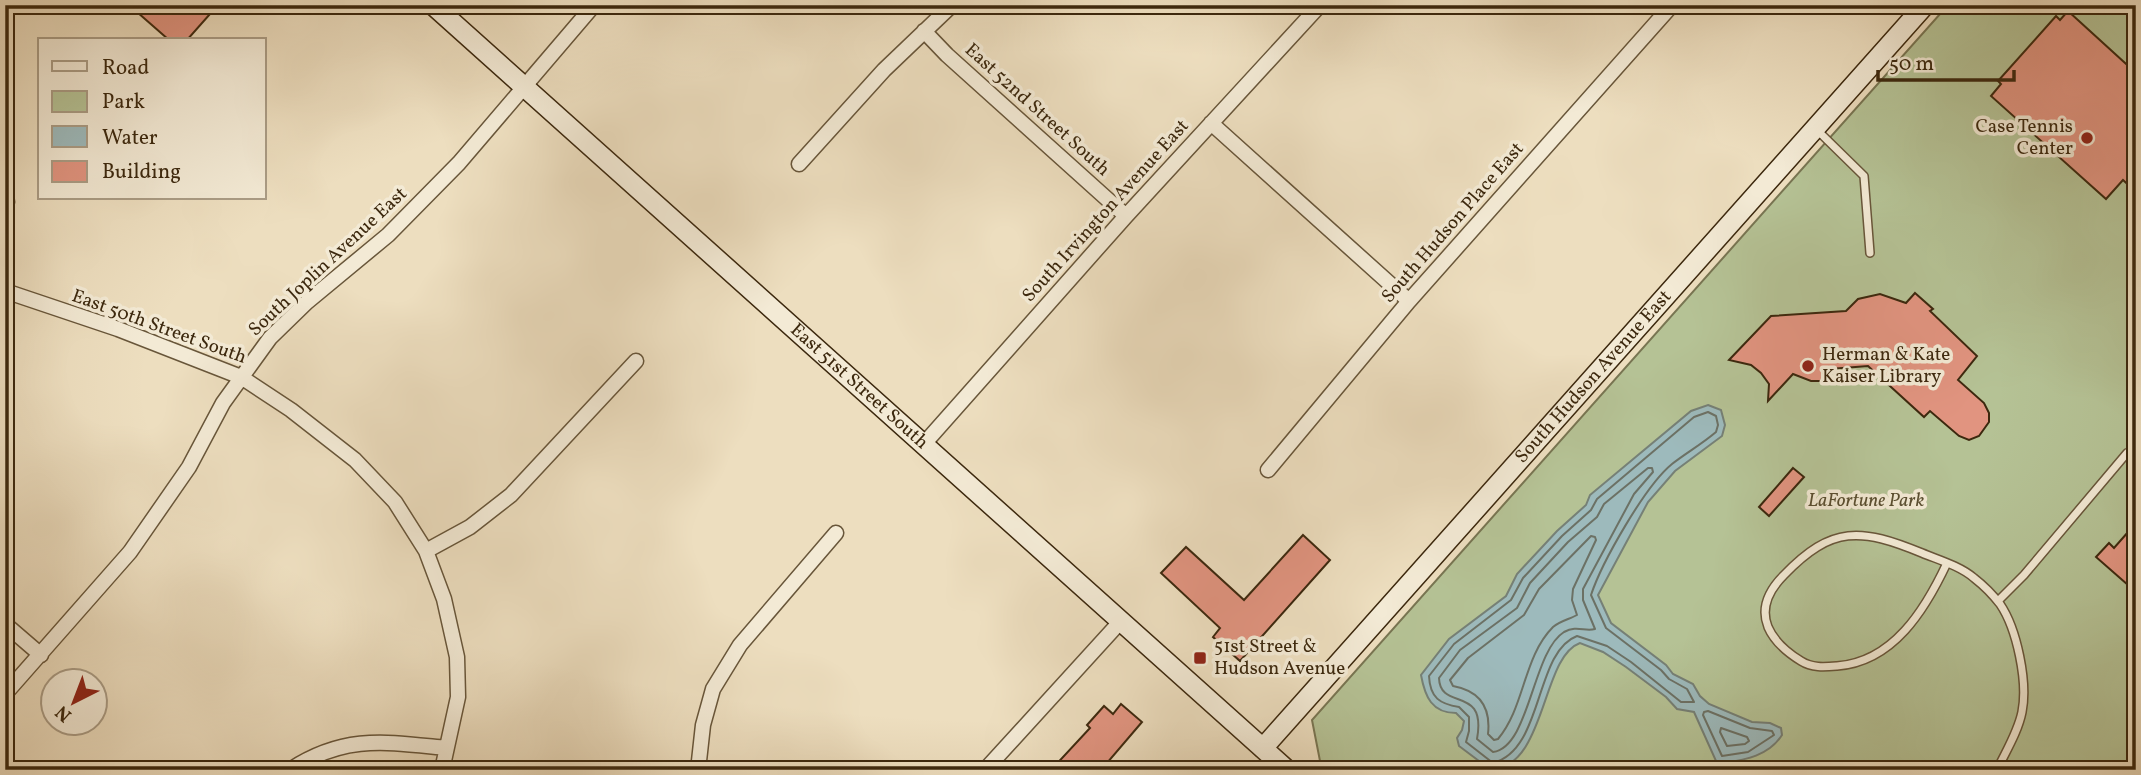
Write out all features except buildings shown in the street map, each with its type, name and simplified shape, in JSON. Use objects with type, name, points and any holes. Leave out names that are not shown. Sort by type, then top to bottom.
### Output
[{"type":"main road","name":"East 51st Street South","points":[[433,5],[1287,770]]},
{"type":"main road","name":"South Hudson Avenue East","points":[[1263,748],[1925,5]]},
{"type":"street","name":"South Joplin Avenue East","points":[[5,694],[137,542],[190,467],[223,403],[270,338],[307,302],[388,235],[450,172],[594,5]]},
{"type":"street","points":[[799,164],[856,99],[952,5]]},
{"type":"street","name":"South Irvington Avenue East","points":[[923,445],[1126,216],[1320,5]]},
{"type":"street","name":"South Hudson Place East","points":[[1268,470],[1409,301],[1672,5]]},
{"type":"street","name":"East 52nd Street South","points":[[924,31],[947,55],[1126,216]]},
{"type":"street","points":[[1211,123],[1409,301]]},
{"type":"street","name":"East 50th Street South","points":[[5,291],[118,329],[241,377],[291,410],[355,460],[395,502],[426,551],[444,598],[457,657],[458,697],[442,770]]},
{"type":"street","points":[[426,551],[470,527],[511,495],[636,361]]},
{"type":"street","points":[[698,770],[703,725],[713,689],[740,645],[836,533]]},
{"type":"street","points":[[985,770],[1120,622]]},
{"type":"street","points":[[5,624],[41,655]]},
{"type":"street","points":[[290,770],[338,746],[380,741],[446,748]]},
{"type":"lane","points":[[1815,128],[1864,176],[1870,253]]},
{"type":"lane","points":[[1998,601],[2024,575],[2127,453]]},
{"type":"lane","points":[[1947,563],[1929,598],[1907,629],[1876,655],[1859,662],[1826,667],[1805,664],[1779,643],[1769,630],[1765,618],[1768,594],[1778,580],[1804,556],[1831,539],[1859,534],[1873,536],[1947,563],[1972,576],[1998,601],[2019,652],[2023,697],[2017,728],[1997,770]]},
{"type":"green space","name":"LaFortune Park","points":[[1948,5],[2136,5],[2136,770],[1325,770],[1321,766],[1312,720]]},
{"type":"water","points":[[1708,405],[1721,410],[1725,425],[1722,436],[1675,471],[1648,502],[1598,595],[1611,623],[1666,665],[1673,674],[1693,684],[1709,704],[1752,722],[1770,723],[1781,728],[1782,735],[1762,753],[1719,764],[1694,712],[1677,709],[1666,697],[1626,667],[1603,652],[1580,643],[1567,652],[1558,668],[1533,732],[1523,750],[1509,764],[1491,770],[1459,746],[1457,738],[1464,721],[1456,713],[1435,707],[1428,697],[1421,675],[1449,639],[1506,596],[1517,574],[1557,531],[1586,505],[1590,495],[1691,411]]},
{"type":"place","name":"Case Tennis Center","points":[[2087,138]]},
{"type":"place","name":"Herman & Kate Kaiser Library","points":[[1808,366]]},
{"type":"place","name":"51st Street & Hudson Avenue","points":[[1200,658]]}]
